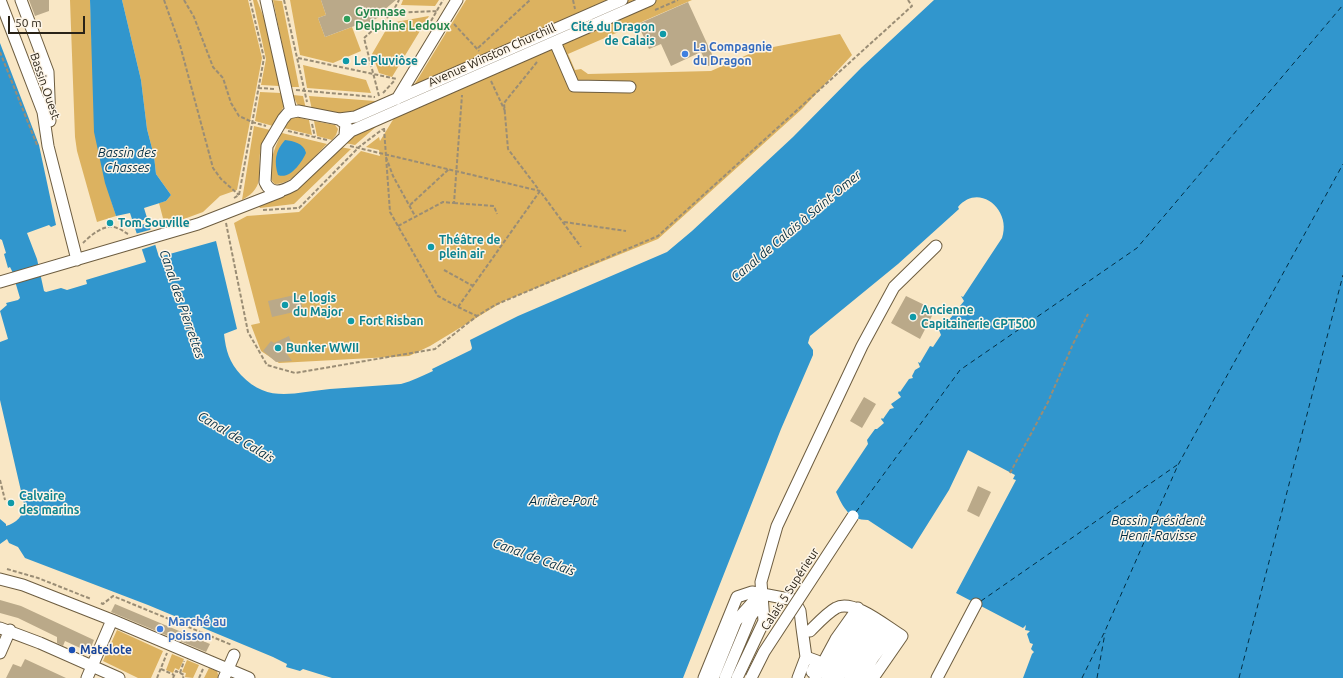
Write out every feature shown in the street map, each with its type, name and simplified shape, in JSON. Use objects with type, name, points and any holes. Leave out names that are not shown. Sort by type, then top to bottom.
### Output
[{"type":"street","points":[[397,99],[457,0]]},
{"type":"street","name":"Avenue Winston Churchill","points":[[339,119],[355,117],[622,0]]},
{"type":"street","name":"Avenue Winston Churchill","points":[[341,139],[650,0]]},
{"type":"street","name":"Bassin Ouest","points":[[22,2],[48,72],[49,150]]},
{"type":"street","points":[[266,2],[291,112]]},
{"type":"street","name":"Bassin Ouest","points":[[2,5],[43,112],[49,150],[77,260]]},
{"type":"street","points":[[13,34],[32,28]]},
{"type":"street","points":[[555,42],[574,86],[630,87]]},
{"type":"street","points":[[0,282],[136,243],[206,221],[236,203],[257,194],[265,182],[266,150],[277,128],[285,116],[291,112],[339,119],[346,124],[341,139],[297,182],[282,191],[236,203]]},
{"type":"street","points":[[265,182],[271,190],[282,191]]},
{"type":"street","points":[[737,678],[764,620],[760,600],[761,582],[777,526],[862,346],[894,287],[936,246]]},
{"type":"street","name":"Calais 5 Supérieur","points":[[751,678],[764,652],[853,516]]},
{"type":"street","points":[[2,574],[23,585],[171,645],[226,674],[249,678]]},
{"type":"street","points":[[704,678],[737,597],[761,582]]},
{"type":"street","points":[[744,593],[760,600],[783,604],[794,600],[800,611],[802,628],[812,659],[810,678]]},
{"type":"street","points":[[731,678],[760,600]]},
{"type":"street","points":[[713,678],[738,622],[760,600]]},
{"type":"street","points":[[937,678],[976,604]]},
{"type":"street","points":[[802,628],[804,631],[810,631],[835,608],[842,606],[880,622]]},
{"type":"street","points":[[725,678],[753,618]]},
{"type":"street","points":[[87,678],[112,620]]},
{"type":"street","points":[[717,678],[738,622]]},
{"type":"street","points":[[815,678],[836,639],[880,622]]},
{"type":"street","points":[[821,678],[838,644],[880,622]]},
{"type":"street","points":[[827,678],[842,647],[880,622]]},
{"type":"street","points":[[832,678],[851,642],[880,622]]},
{"type":"street","points":[[838,678],[857,644],[880,622]]},
{"type":"street","points":[[844,678],[858,652],[880,622]]},
{"type":"street","points":[[850,678],[880,622]]},
{"type":"street","points":[[856,678],[880,622]]},
{"type":"street","points":[[861,678],[873,658],[880,622]]},
{"type":"street","points":[[867,678],[880,622]]},
{"type":"street","points":[[873,678],[880,622]]},
{"type":"street","points":[[0,653],[5,629],[119,678]]},
{"type":"street","points":[[226,674],[234,655]]},
{"type":"street","points":[[798,678],[812,659]]},
{"type":"street","points":[[804,678],[812,659]]},
{"type":"path","points":[[164,0],[180,45],[213,168],[221,179],[239,195]]},
{"type":"path","points":[[184,0],[194,17],[213,67],[223,78],[231,103],[239,116],[252,122],[277,128],[341,139],[385,154],[540,191]]},
{"type":"path","points":[[236,203],[239,195],[264,58],[250,0]]},
{"type":"path","points":[[284,0],[310,114]]},
{"type":"path","points":[[379,97],[364,38],[392,13],[399,0]]},
{"type":"path","points":[[478,48],[530,0]]},
{"type":"path","points":[[573,0],[575,8]]},
{"type":"path","points":[[226,222],[248,332],[267,365],[295,373],[435,349],[477,316],[495,305],[658,236],[912,6],[908,0]]},
{"type":"path","points":[[392,13],[437,11]]},
{"type":"path","points":[[0,52],[37,146]]},
{"type":"path","points":[[298,58],[396,79],[379,97]]},
{"type":"path","points":[[537,62],[504,103],[508,148],[581,247]]},
{"type":"path","points":[[258,88],[379,97]]},
{"type":"path","points":[[454,203],[462,95]]},
{"type":"path","points":[[384,129],[390,212],[438,296],[477,316]]},
{"type":"path","points":[[385,154],[393,176],[415,216]]},
{"type":"path","points":[[410,205],[449,169]]},
{"type":"path","points":[[458,307],[540,191]]},
{"type":"path","points":[[398,226],[443,202],[494,206],[497,214]]},
{"type":"path","points":[[564,222],[626,231]]},
{"type":"path","points":[[74,248],[81,245],[96,232],[105,228],[115,227],[133,236],[136,243]]},
{"type":"path","points":[[444,270],[473,286]]},
{"type":"path","points":[[1010,473],[1048,402],[1073,344],[1088,314]]},
{"type":"path","points":[[0,480],[5,500]]},
{"type":"path","points":[[2,574],[38,578],[103,604],[113,596],[237,648],[234,655]]},
{"type":"path","points":[[157,678],[171,645]]},
{"type":"path","points":[[161,669],[174,675]]},
{"type":"path","points":[[173,678],[176,671],[184,675],[182,678]]},
{"type":"shaded area","points":[[70,0],[90,0],[93,65],[111,200],[116,216],[97,222],[77,151],[75,137]]},
{"type":"shaded area","points":[[122,0],[248,0],[262,58],[237,190],[220,196],[203,212],[165,226],[159,203],[166,201],[171,195],[156,174],[154,156],[147,129],[141,80]]},
{"type":"shaded area","points":[[253,0],[257,0],[267,26],[279,86],[261,85],[266,59]]},
{"type":"shaded area","points":[[273,0],[282,1],[299,87],[291,87]]},
{"type":"shaded area","points":[[290,0],[321,0],[326,15],[318,18],[325,37],[352,27],[361,51],[333,63],[300,55]]},
{"type":"shaded area","points":[[403,0],[439,0],[435,6],[401,5]]},
{"type":"shaded area","points":[[466,0],[692,0],[568,54],[575,70],[581,69],[588,74],[711,71],[758,50],[840,34],[852,55],[802,109],[658,239],[504,301],[430,346],[409,356],[279,363],[261,351],[251,325],[260,323],[234,223],[247,216],[299,212],[361,151],[380,156],[379,150],[366,147],[379,137],[380,141]]},
{"type":"shaded area","points":[[429,16],[392,77],[379,73],[372,54],[390,23]]},
{"type":"shaded area","points":[[303,65],[366,80],[371,93],[307,88]]},
{"type":"shaded area","points":[[260,92],[281,93],[284,106],[273,126],[255,121]]},
{"type":"shaded area","points":[[293,95],[303,96],[306,109],[297,104]]},
{"type":"shaded area","points":[[309,96],[375,101],[376,105],[350,115],[312,110]]},
{"type":"shaded area","points":[[295,117],[309,120],[312,135],[284,128],[292,118]]},
{"type":"shaded area","points":[[314,121],[335,125],[338,129],[332,140],[317,136]]},
{"type":"shaded area","points":[[254,126],[270,130],[261,147],[258,183],[250,195],[242,200]]},
{"type":"shaded area","points":[[377,126],[355,145],[345,143],[351,137]]},
{"type":"shaded area","points":[[282,133],[327,144],[297,175],[283,183],[275,184],[270,174],[270,167],[274,151]]},
{"type":"shaded area","points":[[340,147],[351,149],[294,204],[260,208],[258,205],[298,188]]},
{"type":"shaded area","points":[[117,630],[163,651],[151,678],[138,678],[103,661]]},
{"type":"shaded area","points":[[172,654],[184,659],[179,670],[175,668],[173,673],[166,670]]},
{"type":"shaded area","points":[[187,660],[199,665],[193,678],[185,677],[186,673],[182,672]]},
{"type":"shaded area","points":[[209,668],[217,671],[219,678],[204,678]]},
{"type":"water","points":[[90,0],[122,0],[141,80],[147,129],[154,156],[156,174],[171,195],[166,201],[144,208],[159,257],[216,241],[237,329],[224,334],[229,356],[234,366],[251,384],[261,390],[272,393],[294,394],[330,389],[401,384],[409,381],[433,371],[432,369],[471,350],[470,340],[518,316],[667,252],[692,231],[793,137],[862,67],[934,0],[1343,0],[1343,678],[1023,678],[1034,652],[1031,649],[1033,644],[1030,643],[1027,634],[1030,631],[1025,630],[1026,625],[1023,628],[956,593],[1016,480],[1013,479],[1015,475],[968,450],[949,490],[912,549],[868,520],[856,518],[851,515],[844,507],[836,492],[868,444],[867,440],[875,429],[884,423],[881,419],[883,419],[890,409],[894,408],[891,404],[901,397],[898,393],[899,391],[900,392],[909,379],[913,378],[912,376],[915,370],[920,367],[918,362],[920,363],[930,346],[933,347],[941,335],[939,330],[941,330],[964,301],[961,296],[963,297],[1002,238],[1004,228],[998,209],[984,198],[975,197],[966,200],[958,207],[959,209],[898,264],[810,336],[808,343],[813,350],[813,355],[781,429],[683,678],[332,678],[303,669],[300,671],[286,667],[287,664],[273,657],[148,605],[25,558],[18,547],[9,543],[7,539],[0,544],[0,519],[6,524],[6,526],[13,523],[23,512],[24,504],[0,400],[0,342],[8,339],[0,311],[7,305],[6,303],[18,300],[20,298],[12,271],[10,267],[8,268],[4,254],[6,253],[2,240],[0,239],[0,43],[39,145],[56,225],[51,227],[49,225],[27,233],[37,259],[44,291],[46,292],[61,288],[67,290],[87,284],[86,280],[146,262],[130,213],[116,216],[105,183],[94,132]]},
{"type":"water","points":[[285,140],[301,145],[306,153],[302,161],[291,173],[282,176],[278,175],[276,157],[279,148]]},
{"type":"pier","points":[[150,218],[151,222],[134,227],[133,223]]},
{"type":"pier","points":[[153,229],[158,244],[140,250],[135,234]]},
{"type":"building","points":[[29,0],[49,0],[49,11],[35,16]]},
{"type":"building","name":"Gymnase Delphine Ledoux","points":[[321,0],[396,0],[384,10],[384,14],[364,26],[357,25],[325,37],[318,18],[326,15]]},
{"type":"building","name":"Cité du Dragon de Calais","points":[[688,2],[716,63],[708,66],[701,52],[671,66],[661,44],[649,49],[638,24]]},
{"type":"building","name":"Le logis du Major","points":[[299,294],[303,310],[272,317],[268,301]]},
{"type":"building","name":"Ancienne Capitainerie CPT500","points":[[906,296],[935,310],[920,339],[891,323]]},
{"type":"building","name":"Bunker WWII","points":[[289,336],[292,345],[287,354],[292,361],[276,362],[263,351],[271,341],[274,343]]},
{"type":"building","points":[[864,397],[876,404],[862,428],[850,421]]},
{"type":"building","points":[[978,486],[991,492],[979,517],[967,511]]},
{"type":"building","points":[[0,600],[21,606],[94,640],[89,652],[65,641],[63,646],[57,643],[57,637],[18,618],[0,613]]},
{"type":"building","name":"Marché au poisson","points":[[115,604],[210,644],[206,652],[111,612]]},
{"type":"building","points":[[25,659],[66,678],[6,678],[13,664],[21,667]]},
{"type":"ferry route","points":[[856,512],[960,370],[1137,248],[1343,5]]},
{"type":"ferry route","points":[[1082,678],[1105,631],[1178,465],[1343,164]]},
{"type":"ferry route","points":[[1239,678],[1343,275]]},
{"type":"ferry route","points":[[981,601],[1177,465]]},
{"type":"ferry route","points":[[1097,678],[1105,633]]},
{"type":"place","name":"Gymnase Delphine Ledoux","points":[[347,19]]},
{"type":"place","name":"Cité du Dragon de Calais","points":[[663,34]]},
{"type":"place","name":"La Compagnie du Dragon","points":[[685,54]]},
{"type":"place","name":"Le Pluviôse","points":[[346,61]]},
{"type":"place","name":"Tom Souville","points":[[110,223]]},
{"type":"place","name":"Théâtre de plein air","points":[[431,247]]},
{"type":"place","name":"Le logis du Major","points":[[285,305]]},
{"type":"place","name":"Ancienne Capitainerie CPT500","points":[[913,317]]},
{"type":"place","name":"Fort Risban","points":[[351,321]]},
{"type":"place","name":"Bunker WWII","points":[[278,348]]},
{"type":"place","name":"Calvaire des marins","points":[[11,503]]},
{"type":"place","name":"Marché au poisson","points":[[160,629]]},
{"type":"place","name":"Matelote","points":[[72,650]]},
{"type":"water label","name":"Bassin des Chasses","points":[[127,160]]},
{"type":"water label","name":"Canal de Calais à Saint-Omer","points":[[796,226]]},
{"type":"water label","name":"Canal des Pierrettes","points":[[182,304]]},
{"type":"water label","name":"Canal de Calais","points":[[236,437]]},
{"type":"water label","name":"Arrière-Port","points":[[563,501]]},
{"type":"water label","name":"Bassin Président Henri-Ravisse","points":[[1158,528]]},
{"type":"water label","name":"Canal de Calais","points":[[534,557]]}]
